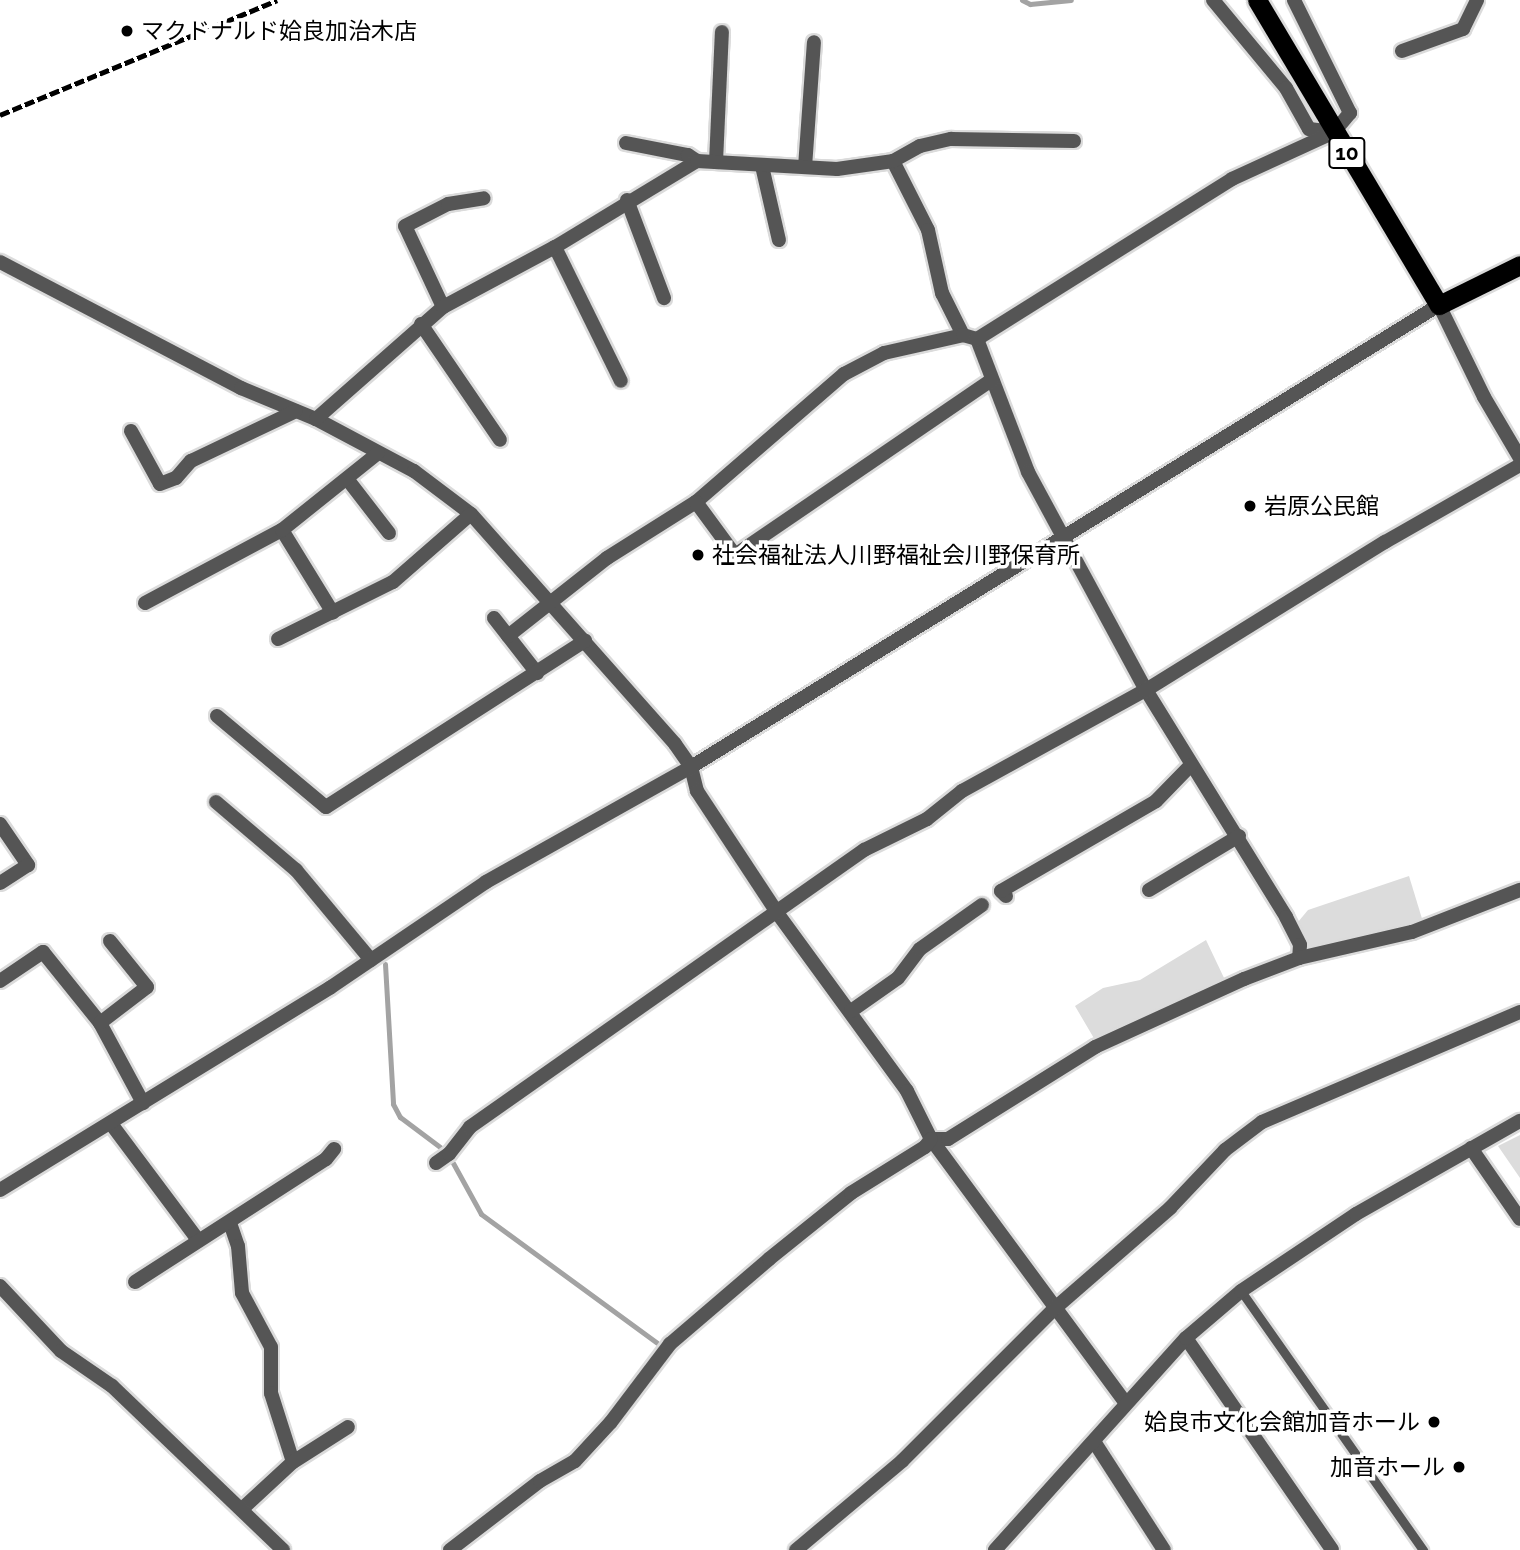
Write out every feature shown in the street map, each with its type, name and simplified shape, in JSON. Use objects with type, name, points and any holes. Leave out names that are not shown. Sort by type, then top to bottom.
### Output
[{"type":"highway","name":"10","points":[[1257,0],[1439,305]]},
{"type":"highway","points":[[1439,305],[1520,265]]},
{"type":"street","points":[[1213,0],[1286,88],[1309,129],[1334,132]]},
{"type":"street","points":[[508,636],[607,558],[696,502],[844,374],[884,353],[970,337],[1232,179],[1334,132],[1350,113],[1294,0]]},
{"type":"street","points":[[1402,51],[1463,29],[1477,0]]},
{"type":"street","points":[[716,162],[722,32]]},
{"type":"street","points":[[805,167],[814,42]]},
{"type":"street","points":[[626,143],[688,155],[697,161],[837,169],[893,161],[920,146],[951,139],[1074,141]]},
{"type":"street","points":[[316,419],[443,307],[555,247],[627,200],[697,161]]},
{"type":"street","points":[[893,161],[928,230],[942,293],[970,337],[992,380],[1028,472],[1068,538],[1146,690],[1191,765],[1239,836],[1300,945],[1298,958]]},
{"type":"street","points":[[762,166],[779,240]]},
{"type":"street","points":[[443,307],[405,226],[448,204],[484,198]]},
{"type":"street","points":[[627,200],[664,298]]},
{"type":"street","points":[[555,247],[621,382]]},
{"type":"street","points":[[0,262],[242,388],[316,419],[414,471],[471,514],[691,767],[697,791],[778,914],[907,1091],[931,1139],[1125,1402]]},
{"type":"street","points":[[0,1190],[112,1125],[371,960],[486,882],[691,767],[1068,538],[1439,305],[1484,397],[1520,458]]},
{"type":"street","points":[[421,324],[500,440]]},
{"type":"street","points":[[696,502],[735,555],[992,380]]},
{"type":"street","points":[[131,431],[160,484],[176,478],[191,461],[296,411]]},
{"type":"street","points":[[145,603],[282,530],[348,480],[378,453]]},
{"type":"street","points":[[436,1163],[449,1154],[470,1127],[654,994],[778,914],[864,850],[927,819],[962,791],[1146,690],[1385,542],[1520,465]]},
{"type":"street","points":[[348,480],[389,533]]},
{"type":"street","points":[[278,639],[393,582],[471,514]]},
{"type":"street","points":[[282,530],[333,612]]},
{"type":"street","points":[[494,618],[537,673]]},
{"type":"street","points":[[217,716],[326,807],[584,641]]},
{"type":"street","points":[[1006,895],[1001,891],[1156,801],[1191,765]]},
{"type":"street","points":[[216,802],[296,870],[371,960]]},
{"type":"street","points":[[0,824],[28,865],[0,883]]},
{"type":"street","points":[[1149,890],[1239,836]]},
{"type":"street","points":[[450,1550],[540,1481],[575,1461],[611,1422],[670,1344],[769,1259],[851,1193],[931,1139],[948,1139],[1095,1047],[1298,958],[1412,932],[1520,890]]},
{"type":"street","points":[[851,1011],[898,978],[920,949],[982,905]]},
{"type":"street","points":[[100,1023],[147,988],[110,941]]},
{"type":"street","points":[[0,981],[43,952],[100,1023],[143,1103]]},
{"type":"street","points":[[796,1550],[902,1461],[1054,1309],[1170,1208],[1225,1150],[1262,1122],[1520,1012]]},
{"type":"street","points":[[999,1548],[1095,1443],[1125,1402],[1186,1338],[1241,1291],[1356,1214],[1520,1121]]},
{"type":"street","points":[[112,1125],[198,1240]]},
{"type":"street","points":[[1471,1148],[1520,1219]]},
{"type":"street","points":[[135,1282],[326,1159],[334,1149]]},
{"type":"street","points":[[230,1223],[238,1247],[242,1293],[271,1346],[271,1394],[293,1462]]},
{"type":"street","points":[[0,1286],[61,1351],[112,1386],[283,1550]]},
{"type":"street","points":[[1186,1338],[1332,1550]]},
{"type":"street","points":[[242,1509],[293,1462],[348,1427]]},
{"type":"street","points":[[1095,1443],[1164,1550]]},
{"type":"lane","points":[[1241,1291],[1423,1550]]},
{"type":"shaded area","points":[[1409,876],[1423,922],[1321,949],[1309,946],[1298,922],[1308,910]]},
{"type":"shaded area","points":[[1206,940],[1225,980],[1095,1040],[1075,1006],[1103,988],[1140,980]]},
{"type":"shaded area","points":[[1520,1135],[1520,1178],[1498,1146]]},
{"type":"waterway","points":[[1022,0],[1030,4],[1071,0]]},
{"type":"waterway","points":[[385,964],[393,1104],[400,1117],[444,1150]]},
{"type":"waterway","points":[[453,1163],[481,1214],[657,1343]]},
{"type":"railway","points":[[0,115],[277,0]]},
{"type":"place","name":"マクドナルド姶良加治木店","points":[[127,31]]},
{"type":"place","name":"岩原公民館","points":[[1250,506]]},
{"type":"place","name":"社会福祉法人川野福祉会川野保育所","points":[[698,555]]},
{"type":"place","name":"姶良市文化会館加音ホール","points":[[1434,1422]]},
{"type":"place","name":"加音ホール","points":[[1459,1467]]}]
